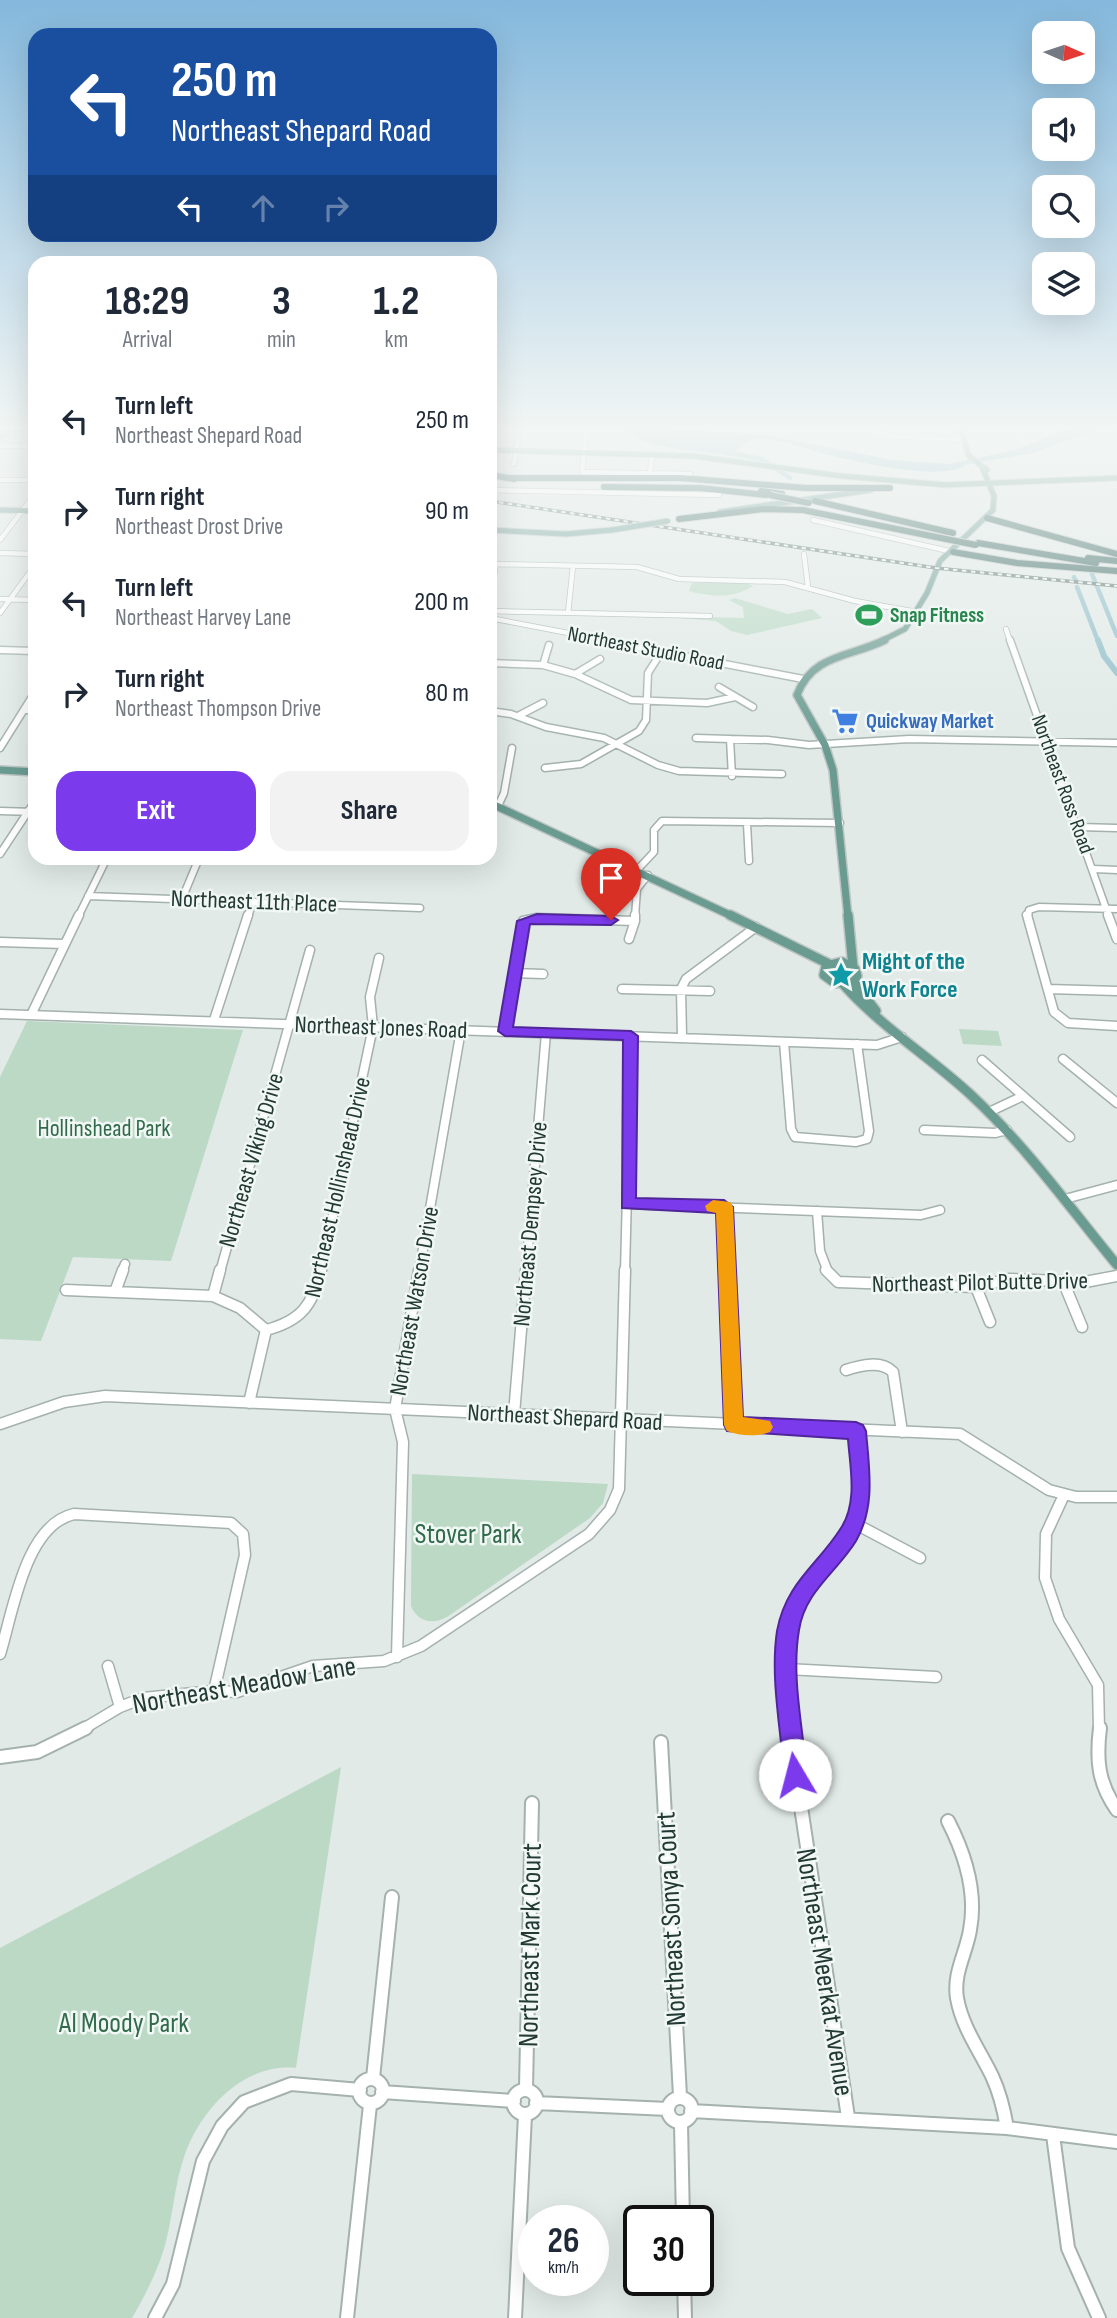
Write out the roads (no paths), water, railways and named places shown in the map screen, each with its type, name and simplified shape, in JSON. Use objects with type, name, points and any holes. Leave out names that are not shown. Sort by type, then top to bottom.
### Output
[{"type":"highway","points":[[944,535],[1073,560],[1117,563]]},
{"type":"highway","points":[[1049,535],[1117,554]]},
{"type":"highway","points":[[978,542],[1117,563]]},
{"type":"highway","points":[[953,552],[1017,563],[1117,571]]},
{"type":"main road","points":[[826,968],[830,981],[843,984],[853,981],[857,976],[853,967],[849,933],[833,770],[825,745],[797,695],[803,679],[827,660],[893,637],[905,629],[947,558],[970,535]]},
{"type":"main road","points":[[0,771],[28,772]]},
{"type":"main road","points":[[497,805],[756,927],[792,948],[797,955],[826,968],[842,962],[846,955],[849,933]]},
{"type":"main road","points":[[842,962],[853,967]]},
{"type":"main road","points":[[853,981],[880,1018]]},
{"type":"main road","points":[[843,984],[863,1007],[880,1018],[1007,1130],[1117,1265]]},
{"type":"street","points":[[879,535],[953,552]]},
{"type":"street","points":[[0,553],[28,554]]},
{"type":"street","points":[[804,554],[808,587]]},
{"type":"street","points":[[497,564],[637,567],[679,579],[771,581],[808,587],[845,599],[917,612]]},
{"type":"street","points":[[568,613],[573,566]]},
{"type":"street","points":[[0,613],[28,575]]},
{"type":"street","points":[[0,598],[28,600]]},
{"type":"street","points":[[497,611],[710,615]]},
{"type":"street","name":"Northeast Studio Road","points":[[497,619],[803,679]]},
{"type":"street","name":"Northeast Ross Road","points":[[1006,629],[1117,939]]},
{"type":"street","points":[[543,665],[549,645]]},
{"type":"street","points":[[0,650],[28,652]]},
{"type":"street","points":[[545,768],[574,766],[618,745],[645,724],[648,673],[662,650]]},
{"type":"street","points":[[575,674],[600,659]]},
{"type":"street","points":[[497,663],[543,665],[575,674],[621,697],[646,702],[707,703],[735,697]]},
{"type":"street","points":[[719,687],[753,707]]},
{"type":"street","points":[[0,748],[28,703]]},
{"type":"street","points":[[518,716],[543,703]]},
{"type":"street","points":[[497,712],[518,716],[545,727],[594,735],[658,765],[679,771],[732,776],[782,774]]},
{"type":"street","points":[[696,738],[825,745],[909,739],[1117,743]]},
{"type":"street","points":[[730,739],[732,776]]},
{"type":"street","points":[[497,801],[504,793],[512,748]]},
{"type":"street","points":[[0,811],[28,812]]},
{"type":"street","points":[[1079,827],[1116,830],[1111,817]]},
{"type":"street","points":[[0,854],[8,839],[28,818]]},
{"type":"street","points":[[637,870],[654,852],[654,830],[662,821],[839,823]]},
{"type":"street","points":[[747,824],[749,862]]},
{"type":"street","points":[[31,1014],[104,865]]},
{"type":"street","points":[[182,899],[196,865]]},
{"type":"street","points":[[1094,869],[1117,870]]},
{"type":"street","points":[[629,939],[635,921],[637,888],[648,875]]},
{"type":"street","name":"Northeast 11th Place","points":[[88,896],[420,908]]},
{"type":"street","points":[[214,1020],[253,901]]},
{"type":"street","points":[[1117,909],[1046,907],[1029,910],[1027,920],[1055,1012],[1060,1019],[1079,1025],[1117,1026]]},
{"type":"street","points":[[505,1031],[520,928],[525,920],[635,921]]},
{"type":"street","points":[[681,1037],[681,989],[692,973],[756,927]]},
{"type":"street","points":[[0,942],[64,944]]},
{"type":"street","name":"Northeast Viking Drive","points":[[213,1296],[310,950]]},
{"type":"street","name":"Northeast Hollinshead Drive","points":[[266,1330],[290,1324],[301,1317],[311,1306],[316,1293],[373,1027],[370,997],[379,958]]},
{"type":"street","points":[[513,973],[543,974]]},
{"type":"street","points":[[622,989],[710,991]]},
{"type":"street","points":[[1048,989],[1117,991]]},
{"type":"street","name":"Northeast Jones Road","points":[[0,1014],[857,1044],[887,1044],[902,1037]]},
{"type":"street","name":"Northeast Watson Drive","points":[[397,1657],[402,1441],[395,1409],[461,1030]]},
{"type":"street","name":"Northeast Dempsey Drive","points":[[514,1414],[546,1033]]},
{"type":"street","name":"Northeast Meadow Lane","points":[[0,1757],[37,1752],[79,1732],[120,1707],[143,1698],[251,1689],[313,1666],[397,1657],[421,1646],[589,1534],[610,1514],[619,1497],[623,1419],[631,1036]]},
{"type":"street","points":[[784,1042],[791,1129],[795,1137],[856,1142],[867,1139],[869,1131],[857,1044]]},
{"type":"street","points":[[1063,1059],[1115,1098]]},
{"type":"street","points":[[982,1060],[1070,1137]]},
{"type":"street","points":[[989,1112],[1023,1096]]},
{"type":"street","points":[[924,1130],[995,1133],[1007,1130]]},
{"type":"street","points":[[1065,1199],[1117,1185]]},
{"type":"street","points":[[628,1204],[922,1215],[940,1210]]},
{"type":"street","points":[[724,1207],[734,1425]]},
{"type":"street","name":"Northeast Pilot Butte Drive","points":[[817,1211],[824,1268],[830,1278],[838,1282],[976,1287],[1009,1279],[1101,1280],[1117,1276]]},
{"type":"street","points":[[115,1292],[125,1264]]},
{"type":"street","points":[[1063,1280],[1082,1326]]},
{"type":"street","points":[[976,1287],[990,1322]]},
{"type":"street","points":[[66,1290],[213,1296],[240,1308],[266,1330],[249,1403]]},
{"type":"street","points":[[846,1370],[865,1364],[888,1367],[893,1372],[902,1432]]},
{"type":"street","name":"Northeast Shepard Road","points":[[0,1424],[49,1405],[81,1397],[960,1434],[974,1440],[1040,1486],[1064,1495],[1117,1497]]},
{"type":"street","name":"Northeast Meerkat Avenue","points":[[848,2117],[791,1748],[787,1669],[788,1630],[802,1589],[848,1535],[854,1523],[862,1489],[856,1431]]},
{"type":"street","points":[[1064,1495],[1047,1531],[1042,1555],[1046,1586],[1053,1608],[1100,1691],[1095,1751],[1100,1778],[1117,1810]]},
{"type":"street","points":[[0,1654],[34,1551],[40,1538],[55,1520],[74,1514],[231,1523],[243,1534],[245,1555],[214,1691]]},
{"type":"street","points":[[854,1523],[920,1558]]},
{"type":"street","points":[[108,1666],[120,1707]]},
{"type":"street","points":[[787,1669],[936,1677]]},
{"type":"street","name":"Northeast Sonya Court","points":[[661,1742],[680,2096]]},
{"type":"street","name":"Northeast Mark Court","points":[[526,2088],[532,1802]]},
{"type":"street","points":[[948,1821],[962,1846],[971,1913],[970,1931],[957,1967],[956,1989],[963,2021],[992,2076],[1003,2105],[1007,2128]]},
{"type":"street","points":[[373,2078],[392,1897]]},
{"type":"street","points":[[370,2105],[361,2099],[360,2090],[366,2080],[373,2078]]},
{"type":"street","points":[[370,2105],[379,2099],[382,2092],[381,2084],[373,2078]]},
{"type":"street","points":[[155,2318],[173,2284],[186,2243],[203,2161],[222,2126],[244,2102],[291,2084],[360,2090]]},
{"type":"street","points":[[526,2088],[533,2091],[536,2102],[534,2110],[525,2115],[518,2113],[514,2101],[517,2093],[526,2088]]},
{"type":"street","points":[[382,2092],[514,2101]]},
{"type":"street","points":[[680,2096],[689,2103],[691,2111],[687,2121],[681,2124],[674,2121],[668,2109],[673,2098],[680,2096]]},
{"type":"street","points":[[536,2102],[668,2109]]},
{"type":"street","points":[[347,2318],[370,2105]]},
{"type":"street","points":[[691,2111],[848,2117],[1007,2128],[1117,2142]]},
{"type":"street","points":[[515,2318],[525,2115]]},
{"type":"street","points":[[681,2124],[683,2205]]},
{"type":"street","points":[[1053,2134],[1068,2248],[1098,2318]]},
{"type":"street","points":[[684,2296],[685,2318]]},
{"type":"waterway","points":[[1092,574],[1117,636]]},
{"type":"waterway","points":[[1074,577],[1076,581]]},
{"type":"waterway","points":[[1077,587],[1098,641]]},
{"type":"waterway","points":[[1098,640],[1104,656],[1117,673]]},
{"type":"railway","points":[[717,535],[936,568],[1117,586]]},
{"type":"place","name":"Snap Fitness","points":[[869,615]]},
{"type":"place","name":"Quickway Market","points":[[845,721]]},
{"type":"place","name":"Might of the Work Force","points":[[841,975]]},
{"type":"park label","name":"Hollinshead Park","points":[[104,1128]]},
{"type":"park label","name":"Stover Park","points":[[468,1533]]},
{"type":"park label","name":"Al Moody Park","points":[[124,2022]]}]
